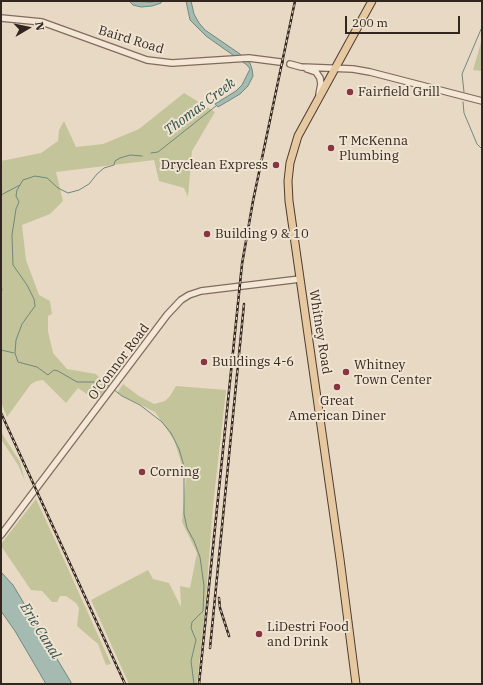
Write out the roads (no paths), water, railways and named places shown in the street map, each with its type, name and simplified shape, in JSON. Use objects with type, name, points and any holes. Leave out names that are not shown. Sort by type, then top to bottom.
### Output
[{"type":"main road","name":"Whitney Road","points":[[356,684],[340,559],[289,201],[289,172],[295,143],[372,1]]},
{"type":"street","name":"Baird Road","points":[[1,18],[42,22],[147,60],[172,64],[249,58],[280,62]]},
{"type":"street","points":[[290,64],[316,72],[322,84],[318,99]]},
{"type":"street","points":[[301,67],[361,70],[386,75],[482,102]]},
{"type":"street","name":"O'Connor Road","points":[[1,535],[175,306],[184,297],[201,291],[300,279]]},
{"type":"water","points":[[129,1],[162,1],[161,3],[152,6],[141,7],[133,5]]},
{"type":"water","points":[[186,1],[191,1],[194,14],[205,30],[240,54],[250,63],[252,69],[253,76],[248,86],[240,94],[218,107],[215,104],[236,91],[242,85],[250,69],[247,65],[206,36],[190,20]]},
{"type":"water","name":"Erie Canal","points":[[1,572],[13,585],[72,684],[46,684],[15,631],[1,611]]},
{"type":"waterway","points":[[464,92],[462,74],[482,27]]},
{"type":"waterway","points":[[463,102],[464,113],[477,144],[482,149]]},
{"type":"waterway","name":"Thomas Creek","points":[[151,153],[158,152],[216,106]]},
{"type":"waterway","name":"Thomas Creek","points":[[111,387],[102,382],[77,382],[54,370],[48,375],[37,367],[18,362],[15,353],[16,340],[22,324],[35,306],[34,299],[27,285],[13,265],[12,235],[16,209],[19,202],[16,196],[17,190],[23,180],[35,176],[47,178],[58,188],[68,193],[79,190],[89,184],[104,168],[114,165],[115,161],[120,158],[130,155],[142,156]]},
{"type":"waterway","points":[[1,195],[20,185]]},
{"type":"waterway","points":[[1,285],[1,292]]},
{"type":"waterway","points":[[1,322],[1,328]]},
{"type":"waterway","points":[[1,350],[14,353]]},
{"type":"waterway","name":"Thomas Creek","points":[[113,389],[122,396],[140,405],[162,422],[171,433],[179,449],[184,466],[184,514],[187,528],[200,557],[204,586],[203,611],[192,622],[191,628],[196,640],[191,661],[194,684]]},
{"type":"railway","points":[[199,684],[242,264],[253,201],[295,1]]},
{"type":"railway","points":[[210,648],[244,304]]},
{"type":"railway","points":[[1,413],[125,684]]},
{"type":"railway","points":[[219,598],[220,608],[229,636]]},
{"type":"place","name":"Fairfield Grill","points":[[350,92]]},
{"type":"place","name":"T McKenna Plumbing","points":[[331,148]]},
{"type":"place","name":"Dryclean Express","points":[[276,165]]},
{"type":"place","name":"Building 9 & 10","points":[[207,234]]},
{"type":"place","name":"Buildings 4-6","points":[[204,362]]},
{"type":"place","name":"Whitney Town Center","points":[[346,372]]},
{"type":"place","name":"Great American Diner","points":[[337,387]]},
{"type":"place","name":"Corning","points":[[142,472]]},
{"type":"place","name":"LiDestri Food and Drink","points":[[259,634]]}]
